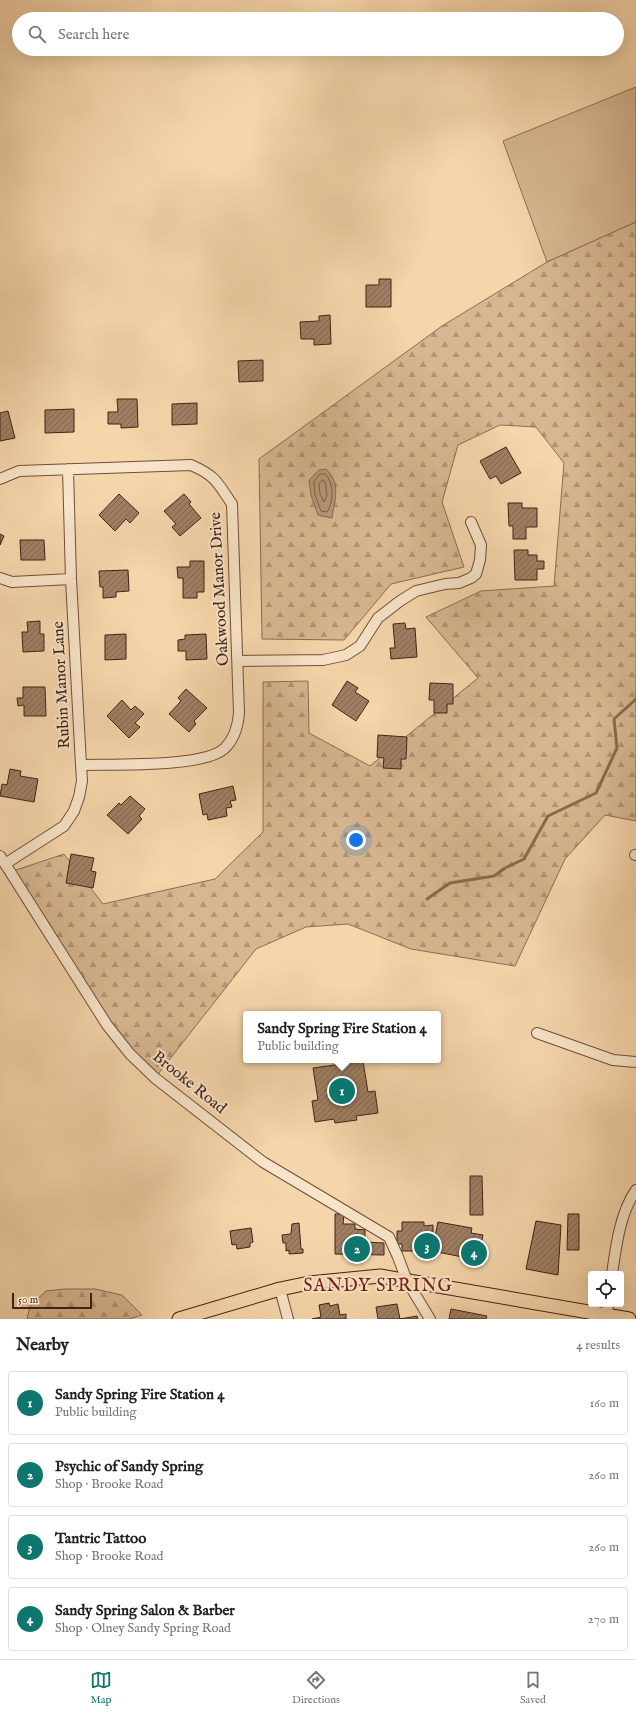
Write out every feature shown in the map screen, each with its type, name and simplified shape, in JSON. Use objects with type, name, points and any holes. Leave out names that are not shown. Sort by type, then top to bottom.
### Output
[{"type":"main road","points":[[179,1319],[280,1289],[309,1282],[380,1276],[607,1309],[629,1319]]},
{"type":"street","name":"Oakwood Manor Drive","points":[[0,479],[19,471],[192,465],[208,472],[216,480],[232,504],[239,661],[238,728],[224,749],[211,756],[184,762],[81,765]]},
{"type":"street","name":"Rubin Manor Lane","points":[[3,860],[64,826],[74,811],[79,797],[82,781],[71,579],[68,469]]},
{"type":"street","points":[[239,661],[323,660],[346,655],[360,646],[378,618],[416,591],[445,584],[459,583],[476,574],[480,560],[481,545],[471,522]]},
{"type":"street","points":[[0,578],[12,582],[71,579]]},
{"type":"street","name":"Brooke Road","points":[[3,860],[107,1025],[130,1054],[156,1078],[263,1162],[389,1237],[407,1281],[430,1319]]},
{"type":"street","points":[[537,1033],[613,1060],[636,1062]]},
{"type":"street","points":[[613,1271],[622,1220],[629,1200],[636,1190]]},
{"type":"street","points":[[280,1289],[288,1319]]},
{"type":"green space","points":[[636,87],[636,222],[547,262],[503,141]]},
{"type":"green space","points":[[636,222],[636,821],[605,815],[565,859],[515,966],[411,949],[348,924],[306,927],[256,949],[155,1078],[130,1054],[10,872],[64,854],[103,904],[215,879],[263,832],[263,682],[308,681],[309,733],[370,766],[478,678],[426,617],[481,591],[554,586],[564,463],[536,427],[500,425],[458,445],[442,502],[464,567],[391,584],[344,640],[262,639],[259,459],[442,326],[547,262]]},
{"type":"green space","points":[[65,1289],[95,1289],[122,1295],[142,1315],[129,1319],[27,1319],[30,1306],[46,1291]]},
{"type":"water","points":[[326,469],[334,480],[336,492],[332,518],[318,515],[311,495],[309,480],[319,470]]},
{"type":"building","points":[[379,279],[391,279],[391,307],[366,307],[366,285],[379,285]]},
{"type":"building","points":[[330,315],[331,344],[314,345],[314,339],[301,339],[300,322],[319,321],[319,316]]},
{"type":"building","points":[[263,360],[263,381],[239,382],[238,361]]},
{"type":"building","points":[[117,399],[137,399],[138,427],[121,428],[121,424],[108,424],[108,412],[118,412]]},
{"type":"building","points":[[197,403],[197,424],[172,425],[172,404]]},
{"type":"building","points":[[74,409],[74,432],[45,433],[45,410]]},
{"type":"building","points":[[8,411],[15,438],[0,441],[0,413]]},
{"type":"building","points":[[506,447],[521,473],[501,484],[496,476],[490,479],[480,461]]},
{"type":"building","points":[[119,494],[139,513],[130,523],[126,519],[115,531],[99,515]]},
{"type":"building","points":[[184,494],[191,502],[189,504],[201,518],[180,536],[172,527],[176,524],[164,511]]},
{"type":"building","points":[[508,503],[522,503],[522,508],[537,508],[537,527],[526,527],[526,539],[513,539],[513,526],[509,526]]},
{"type":"building","points":[[0,534],[4,536],[0,545]]},
{"type":"building","points":[[20,540],[44,540],[45,560],[21,560]]},
{"type":"building","points":[[514,550],[528,550],[528,555],[537,555],[537,561],[544,561],[544,569],[537,569],[537,580],[515,580]]},
{"type":"building","points":[[190,561],[204,561],[204,592],[197,592],[197,598],[183,598],[183,578],[178,578],[177,567],[190,567]]},
{"type":"building","points":[[128,570],[129,591],[116,592],[116,597],[103,598],[103,587],[100,587],[99,571]]},
{"type":"building","points":[[40,621],[40,634],[44,634],[44,651],[23,652],[22,632],[28,632],[27,622]]},
{"type":"building","points":[[405,623],[406,629],[415,628],[417,657],[391,659],[390,648],[395,648],[393,624]]},
{"type":"building","points":[[126,634],[126,659],[105,660],[105,635]]},
{"type":"building","points":[[206,634],[207,659],[186,660],[186,651],[178,651],[178,640],[185,639],[185,635]]},
{"type":"building","points":[[347,681],[358,688],[355,692],[369,701],[356,721],[332,705]]},
{"type":"building","points":[[430,683],[453,684],[453,704],[447,704],[447,713],[434,713],[434,700],[429,700]]},
{"type":"building","points":[[23,687],[45,687],[46,716],[24,716],[24,705],[18,706],[17,698],[23,698]]},
{"type":"building","points":[[186,689],[207,708],[194,721],[196,724],[189,732],[169,714],[181,701],[178,698]]},
{"type":"building","points":[[122,700],[131,710],[135,706],[144,714],[135,723],[140,727],[129,738],[107,716]]},
{"type":"building","points":[[378,735],[407,737],[406,759],[401,759],[401,769],[383,768],[384,758],[377,757]]},
{"type":"building","points":[[10,769],[21,771],[20,776],[38,779],[34,802],[0,796],[2,784],[7,785]]},
{"type":"building","points":[[233,786],[236,800],[230,801],[232,807],[226,808],[227,816],[208,820],[207,814],[203,815],[199,794]]},
{"type":"building","points":[[130,796],[145,809],[139,816],[142,819],[128,834],[107,815],[119,803],[121,805]]},
{"type":"building","points":[[71,854],[94,858],[91,871],[96,872],[93,888],[66,883]]},
{"type":"building","points":[[349,1063],[363,1063],[368,1092],[375,1091],[378,1113],[356,1116],[357,1120],[335,1123],[334,1119],[315,1122],[312,1101],[318,1100],[313,1068]]},
{"type":"building","points":[[470,1176],[482,1176],[483,1215],[470,1215]]},
{"type":"building","points":[[335,1214],[344,1214],[343,1224],[355,1224],[355,1229],[365,1230],[365,1242],[384,1243],[384,1255],[335,1254]]},
{"type":"building","points":[[568,1214],[579,1214],[579,1250],[567,1250]]},
{"type":"building","points":[[536,1221],[561,1225],[558,1275],[526,1269]]},
{"type":"building","points":[[402,1222],[424,1222],[424,1226],[433,1225],[433,1243],[429,1244],[429,1251],[402,1251],[402,1244],[397,1244],[397,1231],[402,1231]]},
{"type":"building","points":[[438,1222],[472,1228],[471,1233],[483,1235],[478,1260],[432,1251]]},
{"type":"building","points":[[299,1223],[301,1249],[303,1249],[303,1253],[289,1254],[289,1250],[286,1251],[286,1243],[283,1243],[282,1235],[291,1234],[292,1224]]},
{"type":"building","points":[[251,1228],[253,1242],[250,1243],[250,1247],[237,1249],[236,1244],[232,1245],[230,1231]]},
{"type":"building","points":[[329,1303],[330,1306],[338,1304],[340,1315],[346,1314],[346,1319],[312,1319],[321,1317],[319,1305]]},
{"type":"building","points":[[397,1304],[400,1319],[378,1319],[376,1307]]},
{"type":"building","points":[[451,1309],[487,1316],[486,1319],[449,1319]]},
{"type":"building","points":[[417,1316],[418,1319],[400,1319]]},
{"type":"waterway","points":[[427,899],[450,883],[494,876],[505,868],[524,859],[548,816],[596,793],[617,748],[614,719],[636,699]]},
{"type":"place","name":"Sandy Spring Fire Station 4","points":[[342,1091]]},
{"type":"place","name":"Tantric Tattoo","points":[[427,1246]]},
{"type":"place","name":"Psychic of Sandy Spring","points":[[357,1249]]},
{"type":"place","name":"Sandy Spring Salon & Barber","points":[[474,1253]]},
{"type":"district","name":"SANDY SPRING","points":[[378,1286]]}]
